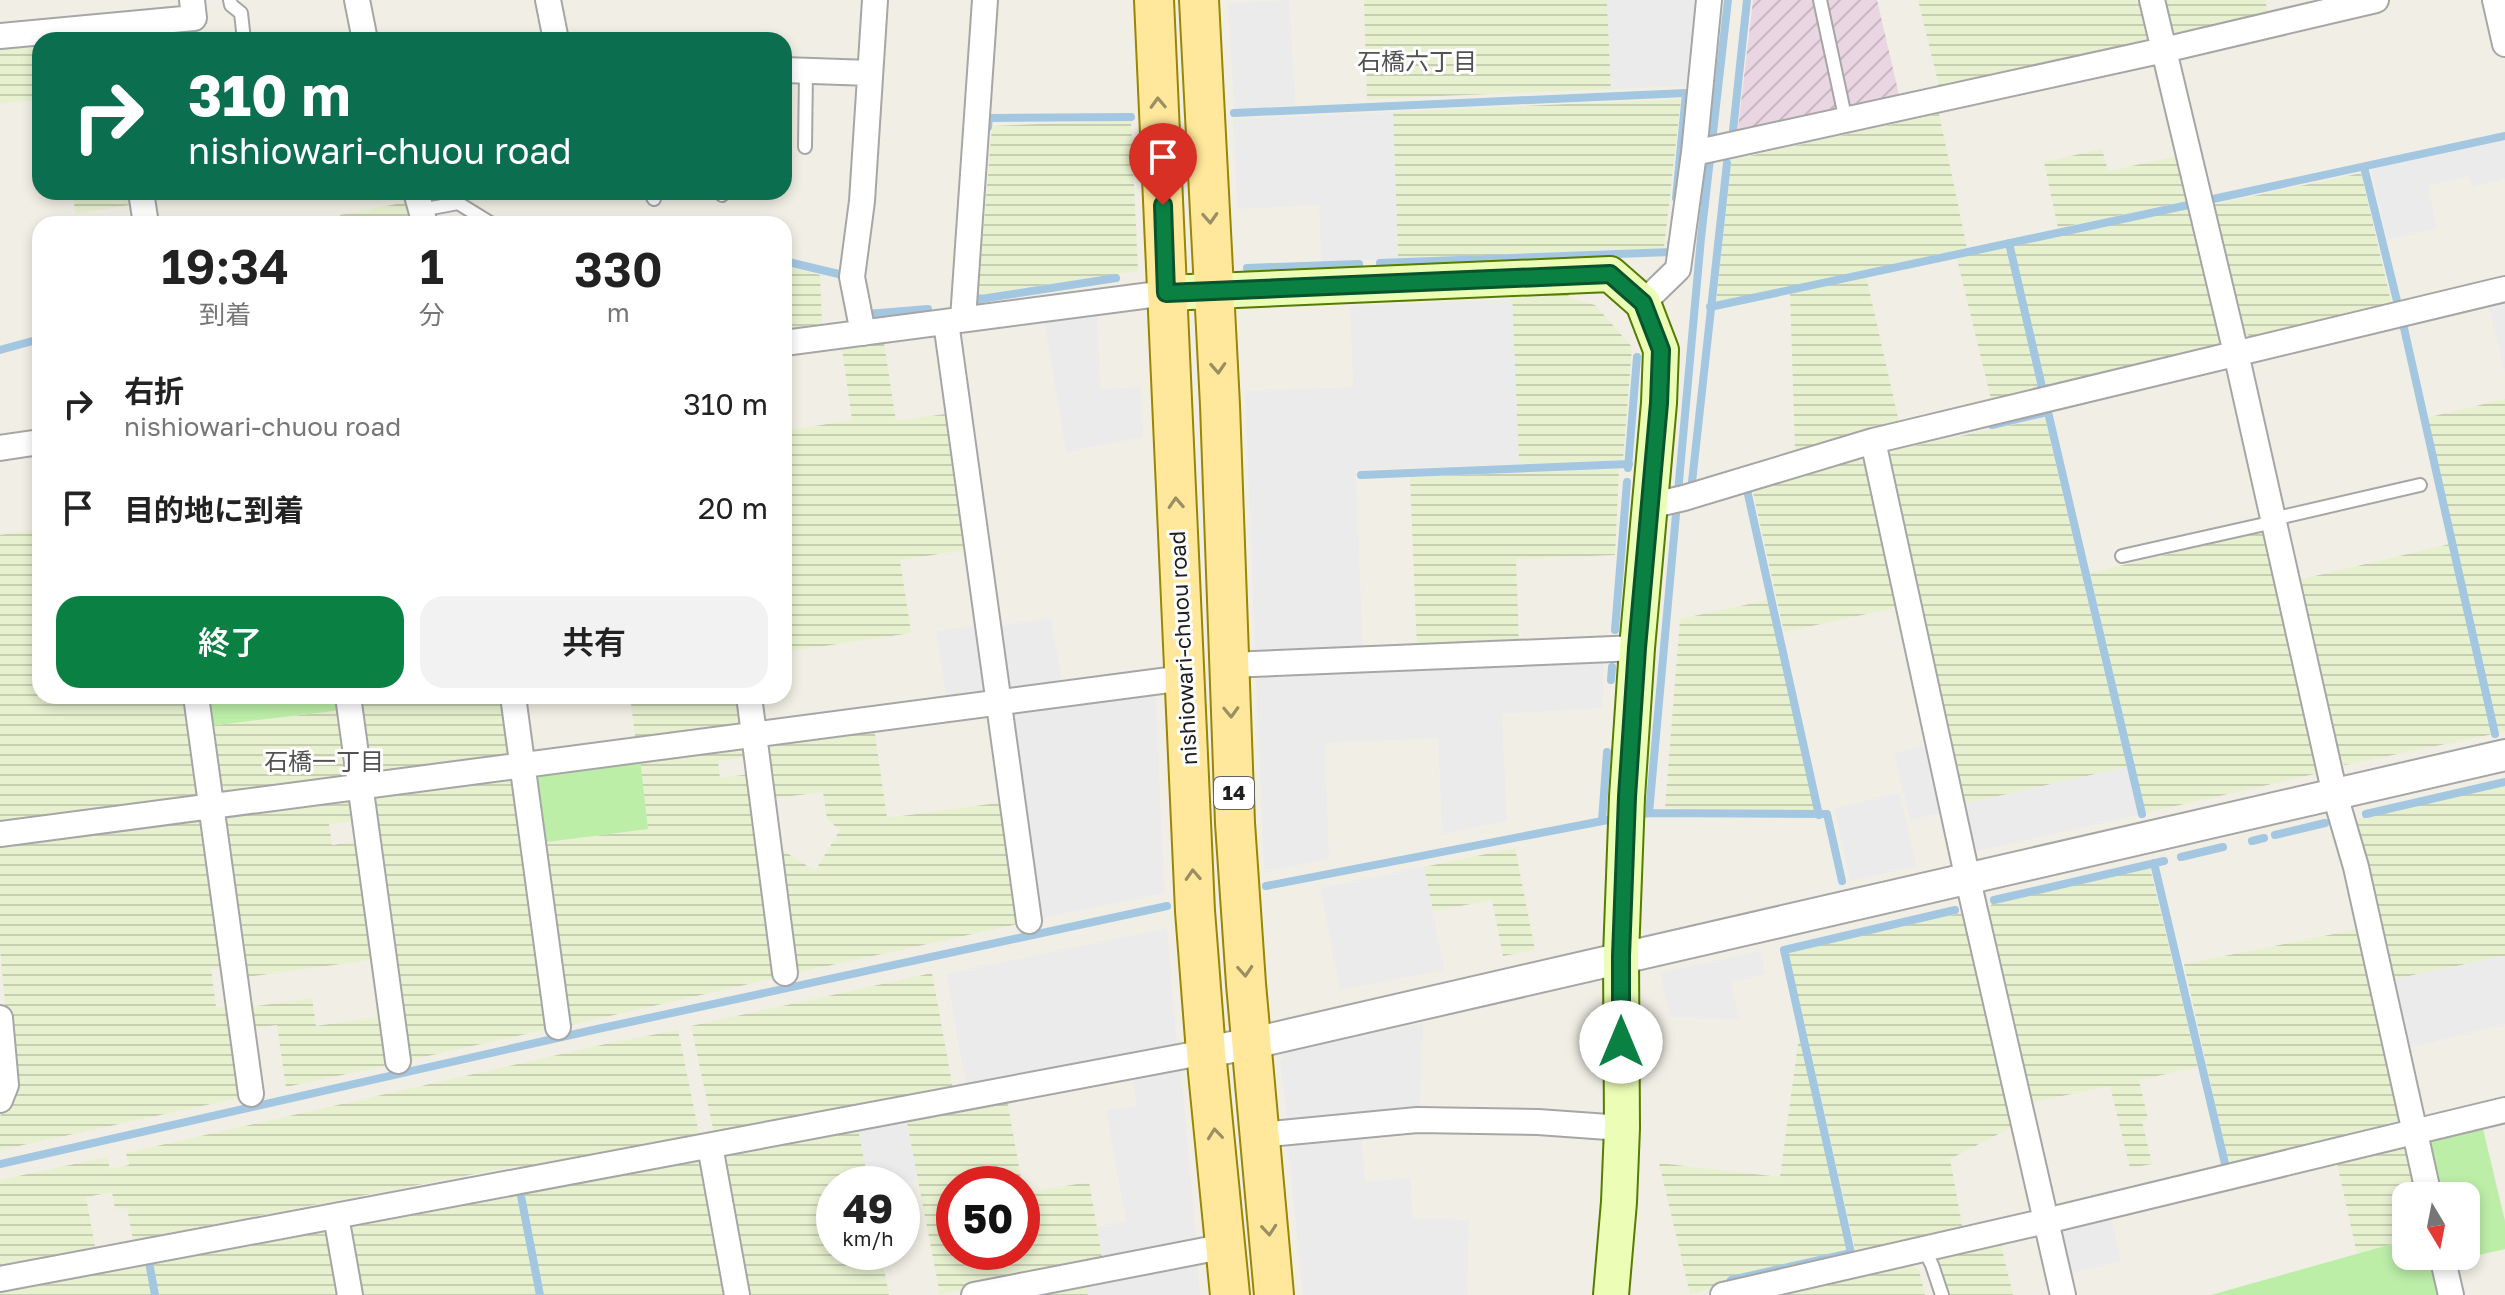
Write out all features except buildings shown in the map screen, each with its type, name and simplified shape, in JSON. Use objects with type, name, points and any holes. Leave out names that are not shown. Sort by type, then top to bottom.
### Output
[{"type":"main road","name":"nishiowari-chuou road","points":[[1154,0],[1195,911],[1230,1295]]},
{"type":"main road","name":"nishiowari-chuou road","points":[[1199,0],[1235,823],[1274,1295]]},
{"type":"main road","points":[[1166,293],[1610,274],[1643,303],[1661,350],[1626,813],[1621,956],[1622,1128],[1611,1295]]},
{"type":"street","points":[[117,32],[194,18],[192,0]]},
{"type":"street","points":[[357,0],[363,32]]},
{"type":"street","points":[[548,0],[554,32]]},
{"type":"street","points":[[863,333],[852,277],[862,201],[875,0]]},
{"type":"street","points":[[985,0],[955,321],[999,703],[1029,921]]},
{"type":"street","points":[[1643,303],[1678,269],[1694,153],[1709,0]]},
{"type":"street","points":[[2152,0],[2236,353],[2335,795],[2356,867],[2426,1182]]},
{"type":"street","points":[[1694,153],[2164,50],[2346,4],[2376,0]]},
{"type":"street","points":[[2495,0],[2505,44]]},
{"type":"street","points":[[0,36],[32,35]]},
{"type":"street","points":[[795,70],[870,73]]},
{"type":"street","points":[[1649,506],[1873,441],[2505,289]]},
{"type":"street","points":[[792,342],[1166,293]]},
{"type":"street","points":[[1873,441],[1968,880],[2063,1295]]},
{"type":"street","points":[[0,448],[32,443]]},
{"type":"street","points":[[1229,665],[1637,648]]},
{"type":"street","points":[[0,834],[1184,678]]},
{"type":"street","points":[[197,704],[251,1094]]},
{"type":"street","points":[[349,704],[398,1061]]},
{"type":"street","points":[[514,704],[558,1027]]},
{"type":"street","points":[[750,704],[785,973]]},
{"type":"street","points":[[0,1279],[1253,1043],[2505,755]]},
{"type":"street","points":[[0,1018],[6,1085],[0,1100]]},
{"type":"street","points":[[1723,1295],[1752,1292],[2505,1110]]},
{"type":"street","points":[[1260,1135],[1417,1120],[1538,1122],[1622,1128]]},
{"type":"street","points":[[710,1146],[737,1295]]},
{"type":"street","points":[[336,1216],[350,1295]]},
{"type":"street","points":[[974,1295],[1226,1246]]},
{"type":"street","points":[[2445,1270],[2451,1295]]},
{"type":"lane","points":[[230,0],[231,5],[241,13],[243,32]]},
{"type":"lane","points":[[1820,0],[1846,121]]},
{"type":"lane","points":[[795,70],[805,147]]},
{"type":"lane","points":[[421,209],[458,203],[479,216]]},
{"type":"lane","points":[[2122,556],[2420,485]]},
{"type":"lane","points":[[1924,1249],[1942,1295]]},
{"type":"shaded area","points":[[1289,0],[1296,105],[1234,109],[1228,3]]},
{"type":"shaded area","points":[[1607,0],[1699,0],[1689,86],[1611,89]]},
{"type":"shaded area","points":[[1753,0],[1877,0],[1900,99],[1737,137]]},
{"type":"shaded area","points":[[1393,112],[1398,259],[1321,262],[1319,205],[1237,209],[1233,119]]},
{"type":"shaded area","points":[[2505,139],[2505,179],[2472,187],[2469,176],[2428,186],[2437,228],[2387,240],[2371,169]]},
{"type":"shaded area","points":[[1512,299],[1519,464],[1356,470],[1363,651],[1255,655],[1245,391],[1353,387],[1350,306]]},
{"type":"shaded area","points":[[2505,299],[2505,371],[2488,303]]},
{"type":"shaded area","points":[[1097,315],[1100,389],[1141,387],[1143,437],[1066,452],[1044,321]]},
{"type":"shaded area","points":[[1051,618],[1063,687],[1014,694],[1006,687],[996,627]]},
{"type":"shaded area","points":[[979,625],[989,689],[983,697],[947,703],[936,631]]},
{"type":"shaded area","points":[[1604,663],[1602,708],[1502,714],[1507,821],[1442,834],[1438,738],[1325,743],[1329,859],[1264,872],[1256,677]]},
{"type":"shaded area","points":[[1156,689],[1164,893],[1037,919],[1008,717],[1016,708]]},
{"type":"shaded area","points":[[1930,744],[1945,812],[1910,820],[1894,753]]},
{"type":"shaded area","points":[[2127,767],[2138,815],[1977,851],[1968,844],[1959,805]]},
{"type":"shaded area","points":[[1900,793],[1916,866],[1850,881],[1834,808]]},
{"type":"shaded area","points":[[1424,867],[1444,970],[1340,990],[1320,888]]},
{"type":"shaded area","points":[[1167,928],[1177,1046],[966,1085],[946,974]]},
{"type":"shaded area","points":[[1760,951],[1765,974],[1731,982],[1739,1019],[1670,1017],[1660,973]]},
{"type":"shaded area","points":[[2505,956],[2505,1024],[2404,1049],[2390,980]]},
{"type":"shaded area","points":[[1423,1023],[1420,1115],[1288,1128],[1280,1063],[1284,1052]]},
{"type":"shaded area","points":[[1177,1068],[1181,1071],[1197,1247],[1103,1262],[1097,1227],[1126,1221],[1106,1111],[1137,1105],[1132,1076]]},
{"type":"shaded area","points":[[906,1118],[915,1166],[866,1166],[858,1127]]},
{"type":"shaded area","points":[[1361,1128],[1365,1182],[1410,1178],[1413,1218],[1469,1220],[1467,1295],[1303,1295],[1287,1137]]},
{"type":"shaded area","points":[[2110,1215],[2121,1261],[2066,1274],[2057,1237],[2063,1226]]},
{"type":"shaded area","points":[[1197,1258],[1200,1295],[1088,1295],[1085,1281]]},
{"type":"green space","points":[[1364,0],[1607,0],[1611,89],[1367,99]]},
{"type":"green space","points":[[1918,0],[2145,0],[2152,33],[2143,45],[1940,90]]},
{"type":"green space","points":[[2162,0],[2265,0],[2269,17],[2178,38],[2168,31]]},
{"type":"green space","points":[[199,24],[200,32],[155,32],[155,29]]},
{"type":"green space","points":[[32,40],[32,101],[0,103],[0,43]]},
{"type":"green space","points":[[1681,99],[1664,248],[1398,259],[1393,112]]},
{"type":"green space","points":[[1939,114],[1967,248],[1716,304],[1731,160]]},
{"type":"green space","points":[[1131,120],[1138,271],[978,295],[992,126]]},
{"type":"green space","points":[[2102,149],[2108,171],[2183,155],[2193,200],[2058,228],[2044,162]]},
{"type":"green space","points":[[2361,173],[2392,306],[2252,338],[2240,329],[2211,205]]},
{"type":"green space","points":[[73,200],[134,200],[135,204],[76,214]]},
{"type":"green space","points":[[407,202],[411,216],[340,216]]},
{"type":"green space","points":[[2196,206],[2226,331],[2218,346],[2043,386],[2012,245]]},
{"type":"green space","points":[[2007,245],[2039,387],[1991,399],[1956,255]]},
{"type":"green space","points":[[792,268],[820,275],[822,324],[792,327]]},
{"type":"green space","points":[[1866,276],[1899,422],[1795,450],[1790,292]]},
{"type":"green space","points":[[1568,292],[1569,298],[1595,305],[1632,347],[1623,460],[1519,464],[1512,294]]},
{"type":"green space","points":[[884,343],[896,421],[952,413],[972,549],[900,560],[911,633],[792,651],[792,430],[852,420],[842,349]]},
{"type":"green space","points":[[2505,399],[2505,731],[2497,733],[2426,418]]},
{"type":"green space","points":[[2045,418],[2127,767],[1959,805],[1884,458],[1889,451]]},
{"type":"green space","points":[[1857,458],[1866,466],[1899,607],[1784,632],[1753,492]]},
{"type":"green space","points":[[1619,469],[1615,555],[1516,559],[1519,646],[1417,649],[1410,477]]},
{"type":"green space","points":[[32,530],[32,704],[189,704],[201,793],[196,800],[0,826],[0,535]]},
{"type":"green space","points":[[2260,532],[2270,538],[2319,773],[2145,813],[2090,573]]},
{"type":"green space","points":[[2450,544],[2493,734],[2345,765],[2338,761],[2298,580]]},
{"type":"green space","points":[[1768,600],[1816,811],[1665,808],[1680,619]]},
{"type":"green space","points":[[205,704],[342,704],[343,710],[208,726]]},
{"type":"green space","points":[[360,704],[507,704],[513,751],[505,761],[370,774]]},
{"type":"green space","points":[[631,704],[742,704],[744,721],[737,729],[636,743]]},
{"type":"green space","points":[[343,710],[353,776],[224,798],[218,791],[208,726]]},
{"type":"green space","points":[[874,728],[887,818],[1005,802],[1022,923],[791,974],[773,844],[815,871],[840,830],[827,819],[823,792],[768,799],[762,750],[768,742]]},
{"type":"green space","points":[[739,745],[747,750],[748,757],[718,761],[720,778],[750,774],[779,977],[566,1026],[539,843],[648,829],[640,758]]},
{"type":"green space","points":[[640,758],[648,829],[539,843],[536,772]]},
{"type":"green space","points":[[509,774],[519,782],[553,1028],[410,1060],[372,793]]},
{"type":"green space","points":[[2505,785],[2505,956],[2390,980],[2353,825],[2358,819]]},
{"type":"green space","points":[[350,795],[358,820],[329,824],[332,845],[361,841],[377,959],[239,978],[218,823],[226,813]]},
{"type":"green space","points":[[197,815],[204,822],[225,967],[211,969],[216,1007],[230,1006],[243,1097],[0,1150],[0,1117],[13,1085],[0,949],[0,842]]},
{"type":"green space","points":[[1515,848],[1535,950],[1503,956],[1492,900],[1433,911],[1424,867]]},
{"type":"green space","points":[[2150,868],[2198,1067],[2139,1080],[2148,1119],[2142,1121],[2152,1164],[2130,1168],[2110,1086],[2028,1103],[1986,912],[1992,904]]},
{"type":"green space","points":[[1961,913],[1970,915],[2016,1125],[1950,1159],[1963,1230],[1856,1254],[1788,952]]},
{"type":"green space","points":[[2364,928],[2400,1116],[2393,1126],[2228,1162],[2184,964]]},
{"type":"green space","points":[[932,973],[953,1089],[830,1109],[714,1133],[691,1026]]},
{"type":"green space","points":[[312,998],[316,1026],[386,1016],[393,1064],[286,1087],[277,1025],[247,1029],[244,1008]]},
{"type":"green space","points":[[1800,1029],[1848,1250],[1728,1278],[1729,1285],[1690,1294],[1659,1163],[1780,1177]]},
{"type":"green space","points":[[678,1030],[700,1138],[520,1171],[516,1166],[133,1240],[127,1208],[115,1209],[112,1192],[86,1197],[95,1247],[0,1265],[0,1180],[107,1157],[110,1169],[129,1165],[126,1153]]},
{"type":"green space","points":[[1007,1100],[1019,1166],[936,1166],[936,1270],[1040,1270],[1040,1190],[1089,1182],[1103,1262],[940,1294],[920,1190],[920,1166],[915,1166],[906,1118]]},
{"type":"green space","points":[[858,1127],[866,1166],[816,1166],[816,1270],[884,1270],[889,1295],[747,1295],[721,1152]]},
{"type":"green space","points":[[2483,1129],[2505,1221],[2505,1249],[2480,1255],[2480,1182],[2436,1182],[2429,1142]]},
{"type":"green space","points":[[2401,1143],[2411,1151],[2417,1182],[2392,1182],[2392,1244],[2357,1254],[2336,1159]]},
{"type":"green space","points":[[701,1161],[729,1295],[543,1295],[524,1193]]},
{"type":"green space","points":[[517,1194],[537,1295],[357,1295],[344,1226]]},
{"type":"green space","points":[[329,1230],[341,1295],[157,1295],[152,1263]]},
{"type":"green space","points":[[2000,1241],[2013,1295],[1944,1295],[1936,1255]]},
{"type":"green space","points":[[2392,1244],[2392,1270],[2437,1270],[2443,1295],[2211,1295]]},
{"type":"green space","points":[[1906,1261],[1919,1270],[1925,1295],[1778,1295],[1777,1290]]},
{"type":"green space","points":[[147,1264],[152,1295],[0,1295],[0,1291]]},
{"type":"green space","points":[[1085,1281],[1088,1295],[1035,1295]]},
{"type":"waterway","points":[[1636,815],[1649,813],[1701,238],[1728,0]]},
{"type":"waterway","points":[[1732,140],[1747,0]]},
{"type":"waterway","points":[[1234,113],[1686,93],[1676,198]]},
{"type":"waterway","points":[[988,127],[989,118],[1131,117]]},
{"type":"waterway","points":[[2213,199],[2505,136]]},
{"type":"waterway","points":[[1692,482],[1727,163]]},
{"type":"waterway","points":[[2364,167],[2398,305]]},
{"type":"waterway","points":[[1710,307],[2193,204]]},
{"type":"waterway","points":[[2009,243],[2042,387]]},
{"type":"waterway","points":[[1380,263],[1671,252],[1671,244]]},
{"type":"waterway","points":[[792,263],[847,276]]},
{"type":"waterway","points":[[1247,268],[1359,264]]},
{"type":"waterway","points":[[975,292],[974,300],[1116,278]]},
{"type":"waterway","points":[[867,314],[928,309]]},
{"type":"waterway","points":[[2404,328],[2495,734]]},
{"type":"waterway","points":[[0,350],[32,341]]},
{"type":"waterway","points":[[1628,468],[1637,357]]},
{"type":"waterway","points":[[1992,425],[2048,412],[2142,814]]},
{"type":"waterway","points":[[1361,475],[1629,464]]},
{"type":"waterway","points":[[1615,630],[1627,482]]},
{"type":"waterway","points":[[1747,490],[1819,815]]},
{"type":"waterway","points":[[1611,680],[1612,667]]},
{"type":"waterway","points":[[1602,821],[1607,752]]},
{"type":"waterway","points":[[2366,814],[2505,782]]},
{"type":"waterway","points":[[1649,813],[1827,814],[1842,881]]},
{"type":"waterway","points":[[1266,886],[1618,818]]},
{"type":"waterway","points":[[2275,835],[2325,823]]},
{"type":"waterway","points":[[2252,841],[2264,838]]},
{"type":"waterway","points":[[2181,857],[2223,847]]},
{"type":"waterway","points":[[1994,900],[2164,861]]},
{"type":"waterway","points":[[2154,863],[2226,1168]]},
{"type":"waterway","points":[[0,1164],[593,1030],[1167,906]]},
{"type":"waterway","points":[[1732,1283],[1731,1280],[1851,1253],[1784,950],[1955,910]]},
{"type":"waterway","points":[[521,1196],[540,1295]]},
{"type":"waterway","points":[[149,1262],[155,1295]]},
{"type":"district","name":"石橋六丁目","points":[[1417,62]]},
{"type":"district","name":"石橋一丁目","points":[[324,762]]},
{"type":"route","points":[[1163,205],[1166,293],[1610,274],[1643,303],[1661,350],[1627,797],[1621,1042]]}]
